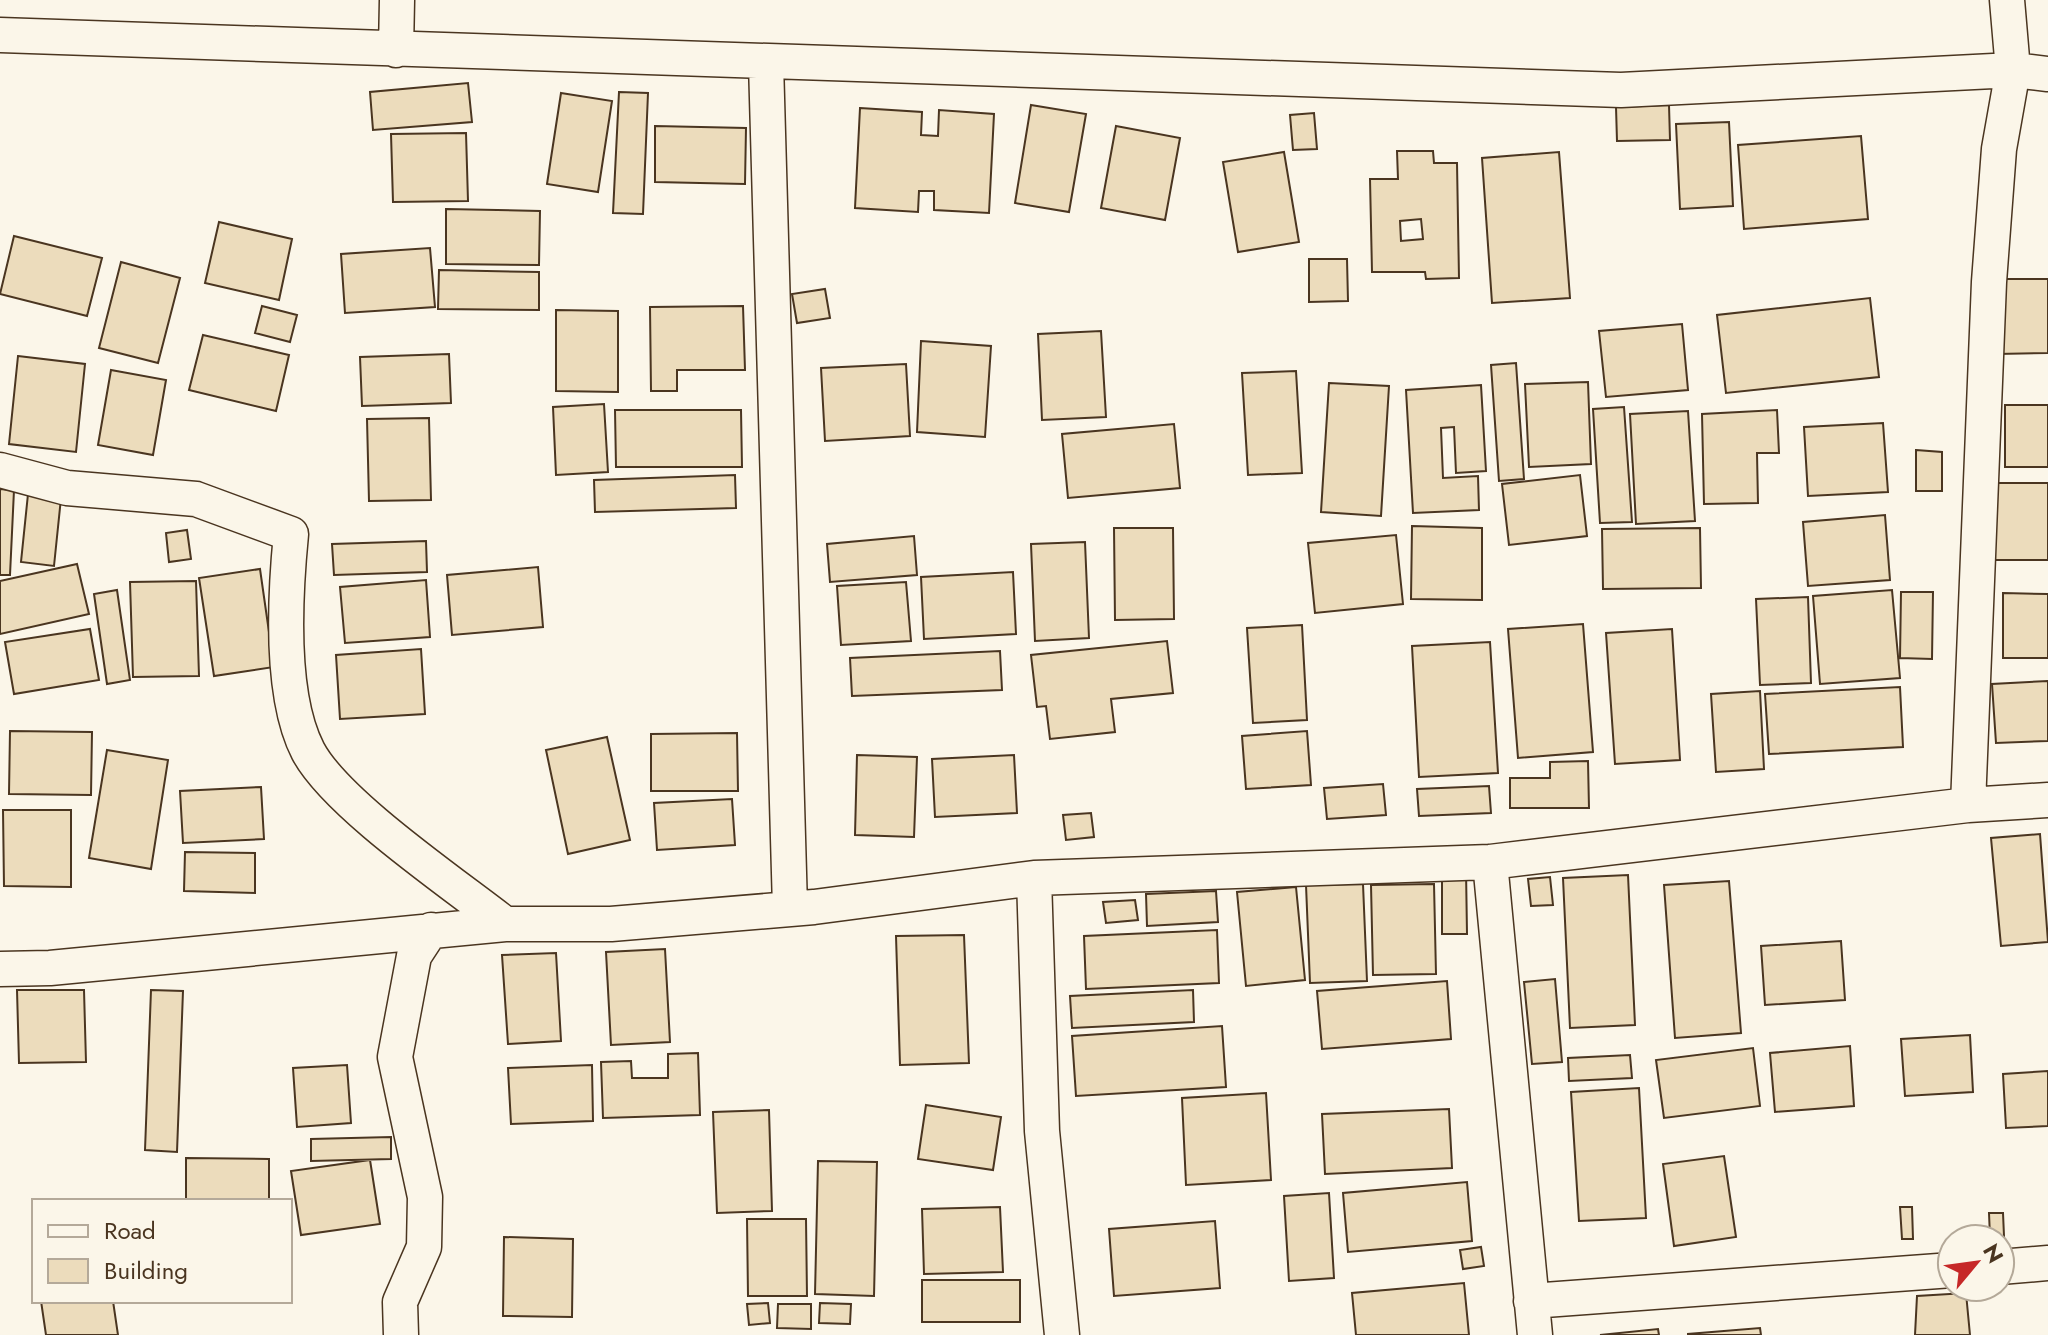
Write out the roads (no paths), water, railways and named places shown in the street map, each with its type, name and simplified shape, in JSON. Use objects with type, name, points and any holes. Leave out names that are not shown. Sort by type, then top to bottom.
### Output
[{"type":"street","points":[[396,50],[397,0]]},
{"type":"street","points":[[1968,805],[1989,282],[1999,149],[2013,70],[2007,0]]},
{"type":"street","points":[[0,35],[1621,90],[2013,70],[2048,74]]},
{"type":"street","points":[[766,63],[790,908]]},
{"type":"street","points":[[0,470],[67,488],[196,499],[291,534],[286,596],[287,640],[296,721],[309,752],[328,778],[392,835],[505,924]]},
{"type":"street","points":[[0,969],[50,968],[505,924],[611,924],[790,908],[1034,878],[1490,862],[1968,805],[2048,800]]},
{"type":"street","points":[[1490,862],[1535,1335]]},
{"type":"street","points":[[1034,878],[1042,1131],[1062,1335]]},
{"type":"street","points":[[401,1335],[400,1302],[424,1247],[425,1197],[395,1057],[414,956],[431,930]]},
{"type":"street","points":[[2016,1266],[2048,1263]]},
{"type":"street","points":[[1531,1301],[1936,1271]]}]
